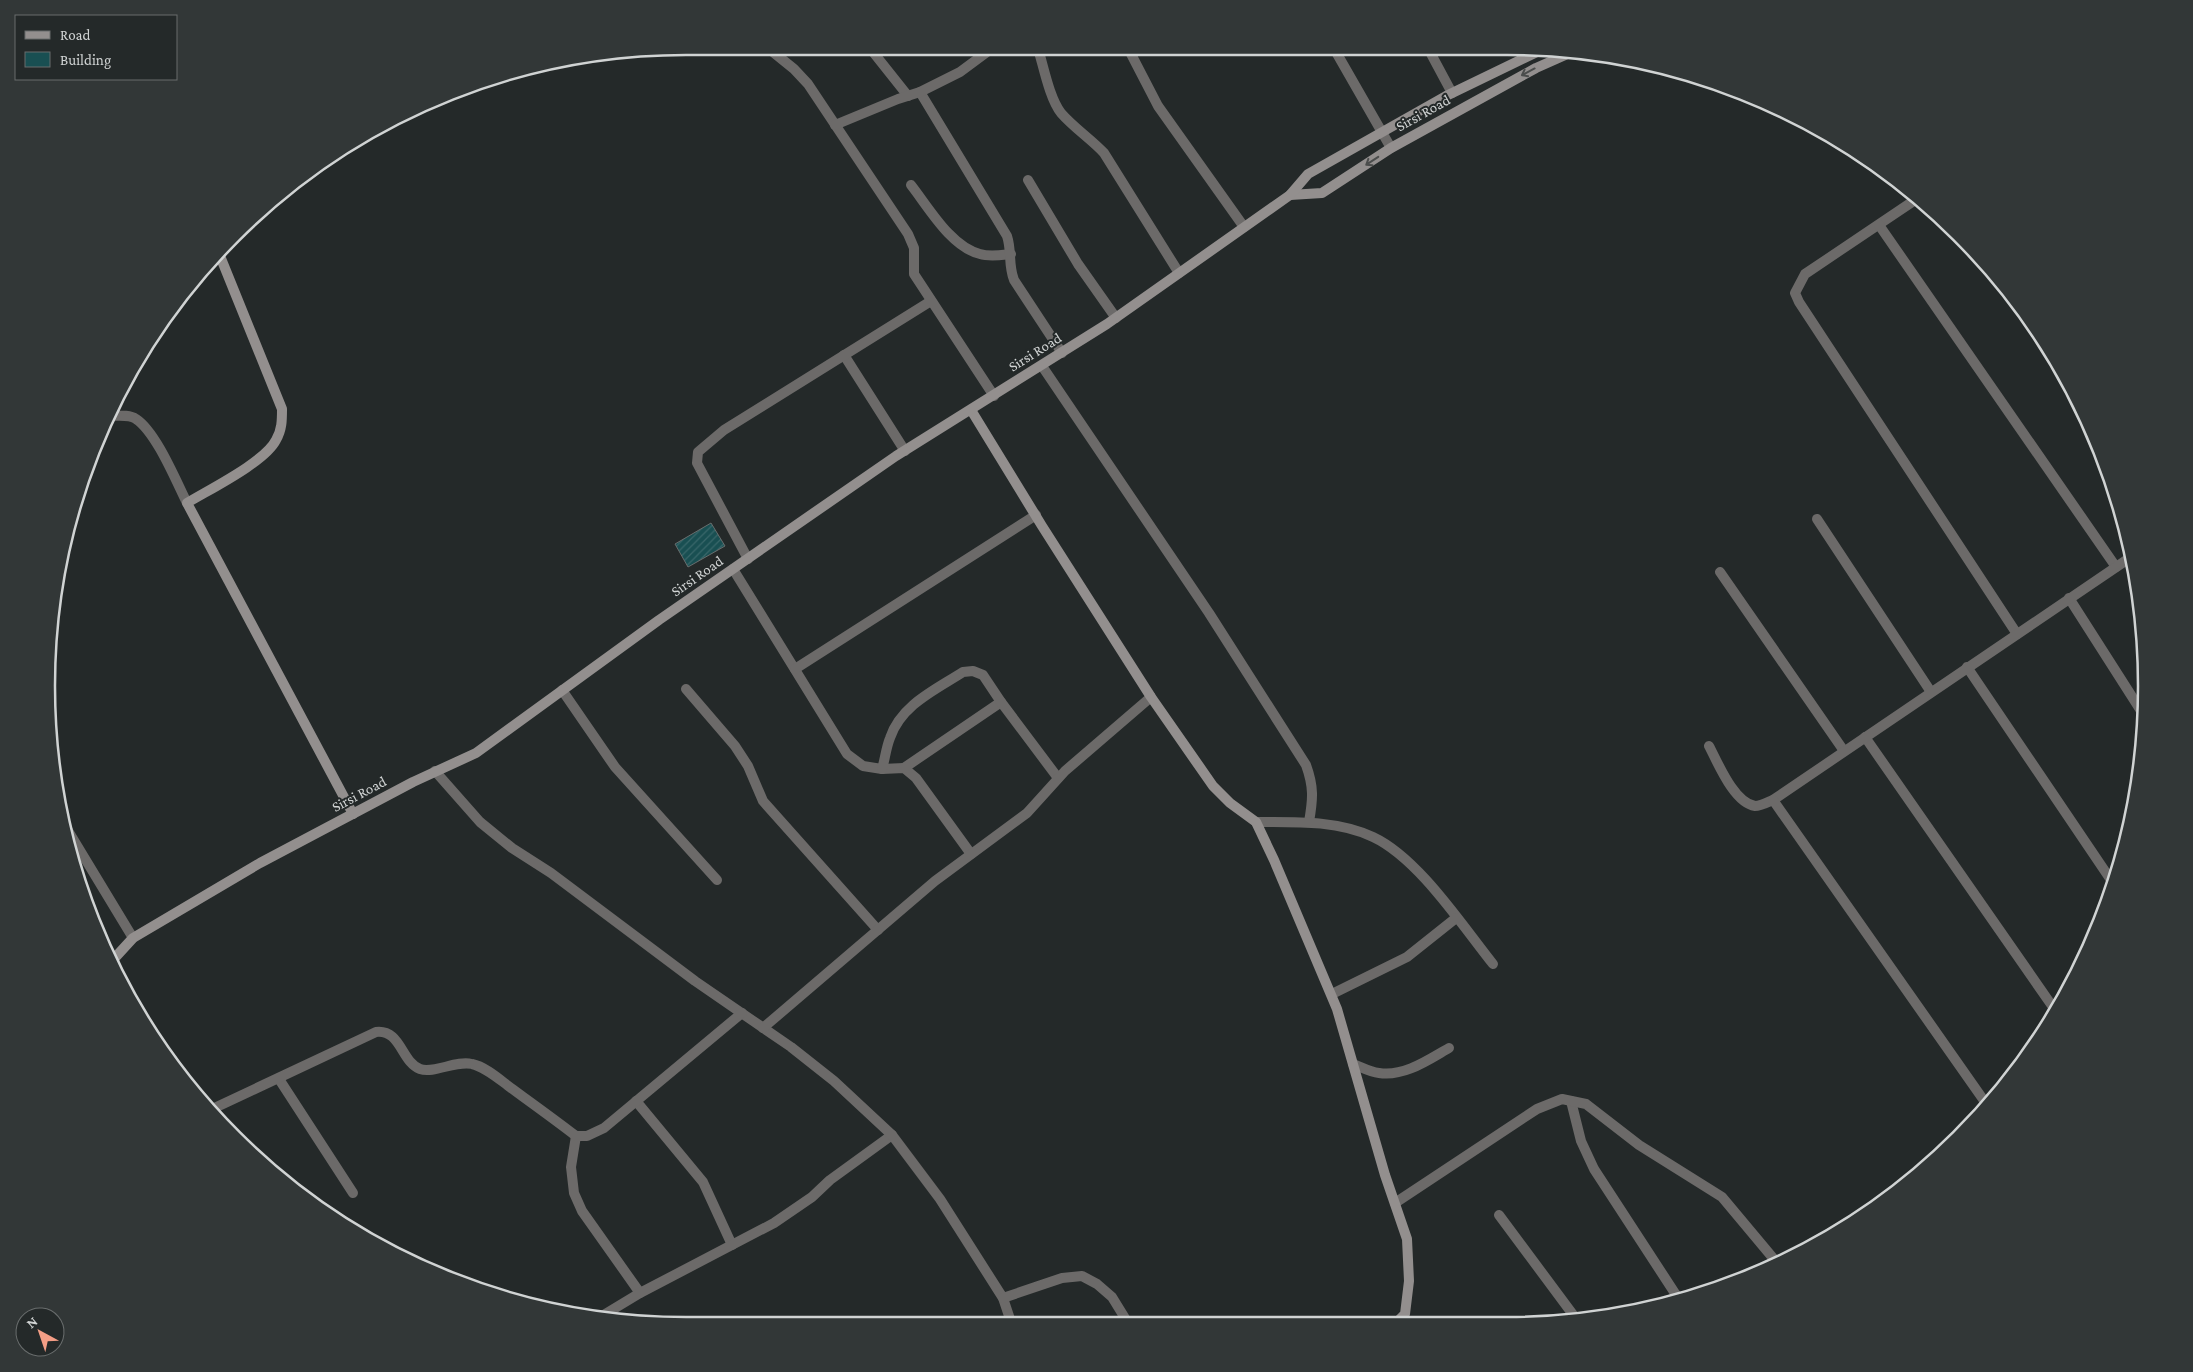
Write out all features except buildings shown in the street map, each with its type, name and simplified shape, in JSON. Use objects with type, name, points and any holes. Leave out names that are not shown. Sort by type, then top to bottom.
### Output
[{"type":"main road","name":"Sirsi Road","points":[[116,957],[133,938],[260,863],[435,771],[476,753],[733,569],[905,451],[1116,318],[1290,195],[1308,174],[1452,93],[1530,56]]},
{"type":"main road","name":"Sirsi Road","points":[[1290,195],[1322,193],[1391,148],[1536,68],[1560,57]]},
{"type":"main road","points":[[222,260],[282,409],[282,426],[276,441],[260,458],[187,502],[353,814]]},
{"type":"main road","points":[[971,410],[1151,697],[1213,786],[1230,803],[1256,822],[1332,994],[1406,1239],[1409,1282],[1405,1314],[1402,1317]]},
{"type":"street","points":[[777,55],[808,84],[912,241],[914,274],[994,396]]},
{"type":"street","points":[[875,55],[908,96]]},
{"type":"street","points":[[835,125],[920,92],[960,72],[983,55]]},
{"type":"street","points":[[1040,55],[1055,104],[1061,113],[1104,153],[1179,273]]},
{"type":"street","points":[[1132,55],[1158,106],[1244,227]]},
{"type":"street","points":[[1338,55],[1391,148]]},
{"type":"street","points":[[1432,55],[1452,93]]},
{"type":"street","points":[[920,92],[1007,236],[1011,254],[1010,270],[1014,280],[1062,353]]},
{"type":"street","points":[[1028,180],[1041,198],[1078,264],[1116,318]]},
{"type":"street","points":[[911,185],[956,242],[969,251],[981,255],[1011,254]]},
{"type":"street","points":[[1912,202],[1805,274],[1795,293],[1799,302],[2017,634]]},
{"type":"street","points":[[1879,224],[2116,567]]},
{"type":"street","points":[[748,559],[697,463],[698,452],[704,444],[724,430],[931,301]]},
{"type":"street","points":[[844,355],[905,451]]},
{"type":"street","points":[[1042,366],[1209,613],[1306,765],[1313,782],[1313,798],[1309,822]]},
{"type":"street","points":[[116,416],[136,418],[158,445],[187,502]]},
{"type":"street","points":[[795,669],[1036,515]]},
{"type":"street","points":[[1817,520],[1931,692]]},
{"type":"street","points":[[1708,746],[1736,794],[1747,804],[1757,806],[1773,800],[2125,561]]},
{"type":"street","points":[[733,569],[847,754],[863,766],[904,768],[1001,702]]},
{"type":"street","points":[[1720,572],[1844,751]]},
{"type":"street","points":[[2069,598],[2138,705]]},
{"type":"street","points":[[1967,667],[2108,876]]},
{"type":"street","points":[[882,768],[890,737],[898,720],[910,706],[963,672],[973,671],[983,675],[1058,778]]},
{"type":"street","points":[[686,688],[748,766],[767,806],[878,930]]},
{"type":"street","points":[[562,690],[615,767],[717,880]]},
{"type":"street","points":[[763,1028],[935,881],[1028,814],[1058,778],[1151,697]]},
{"type":"street","points":[[1865,736],[2052,1004]]},
{"type":"street","points":[[904,768],[916,778],[971,854]]},
{"type":"street","points":[[435,771],[480,822],[512,848],[551,873],[695,981],[763,1028],[834,1081],[892,1135],[940,1199],[1003,1298],[1009,1317]]},
{"type":"street","points":[[1773,800],[1983,1099]]},
{"type":"street","points":[[1256,822],[1309,822],[1357,832],[1372,837],[1392,848],[1416,869],[1493,964]]},
{"type":"street","points":[[76,846],[133,938]]},
{"type":"street","points":[[1332,994],[1407,957],[1456,918]]},
{"type":"street","points":[[217,1107],[376,1032],[382,1031],[395,1039],[415,1066],[422,1070],[463,1063],[474,1064],[491,1073],[576,1136],[587,1136],[604,1128],[742,1013]]},
{"type":"street","points":[[1353,1064],[1378,1073],[1389,1074],[1420,1064],[1449,1048]]},
{"type":"street","points":[[279,1079],[353,1193]]},
{"type":"street","points":[[1395,1203],[1537,1109],[1562,1099],[1586,1104],[1639,1145],[1722,1197],[1773,1258]]},
{"type":"street","points":[[636,1101],[703,1182],[732,1245]]},
{"type":"street","points":[[1571,1101],[1581,1141],[1594,1169],[1675,1294]]},
{"type":"street","points":[[608,1312],[640,1293],[780,1219],[812,1197],[830,1180],[892,1135]]},
{"type":"street","points":[[576,1136],[571,1167],[574,1193],[582,1211],[640,1293]]},
{"type":"street","points":[[1499,1214],[1572,1314]]},
{"type":"street","points":[[1003,1298],[1062,1278],[1082,1276],[1098,1284],[1112,1297],[1125,1317]]}]
